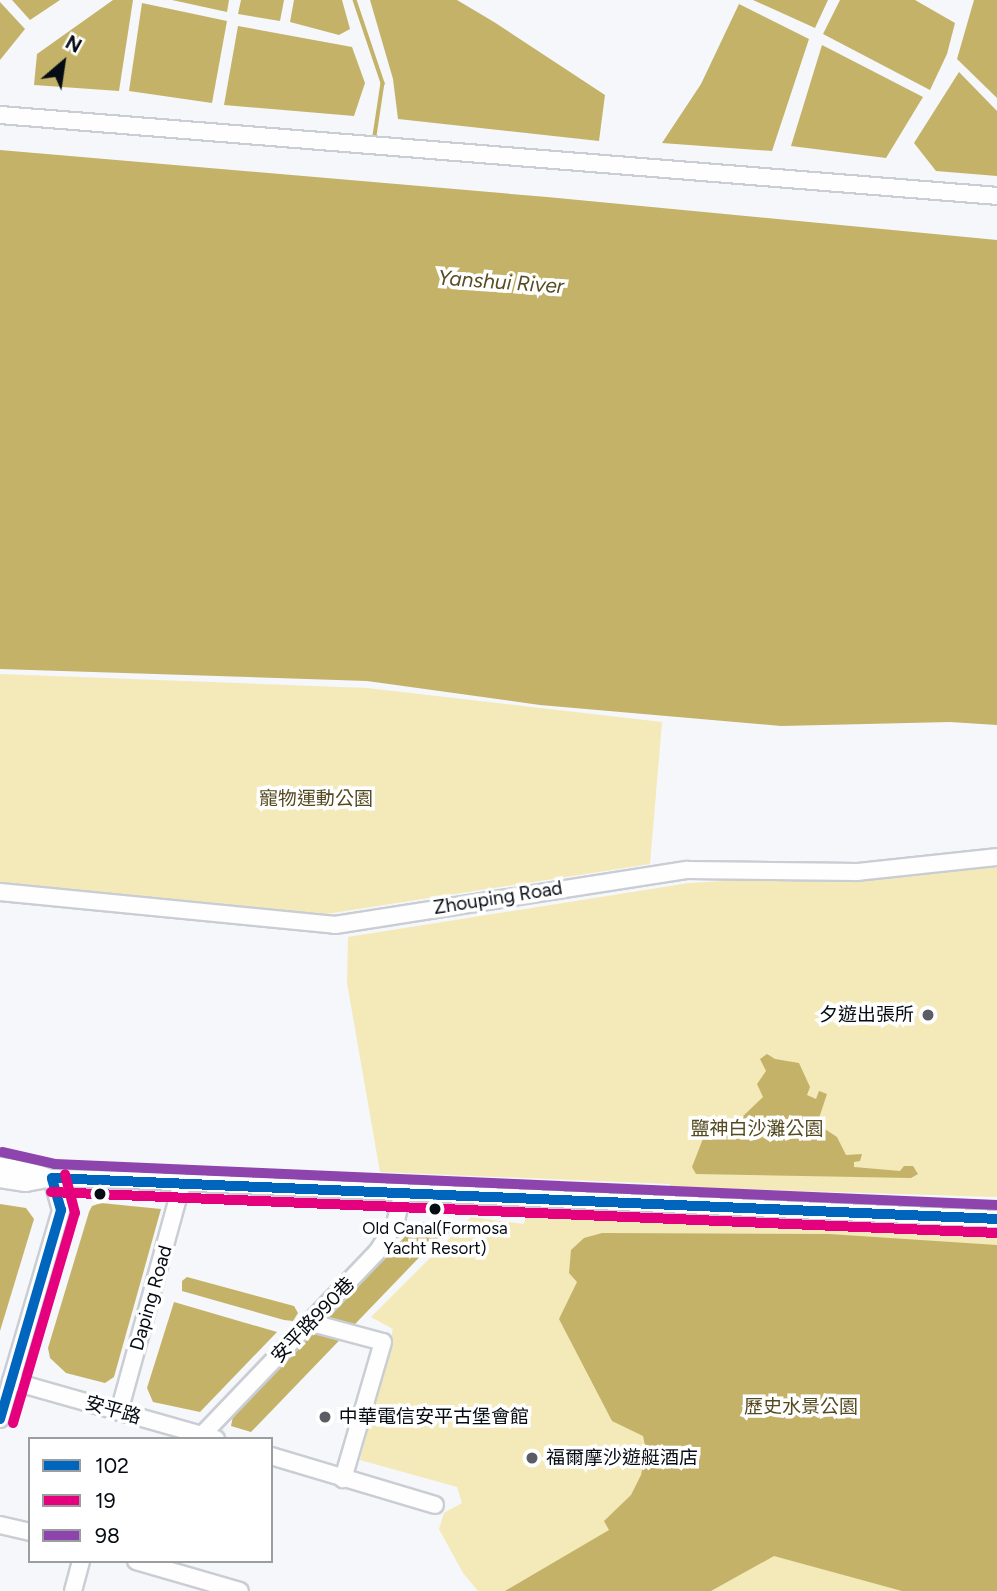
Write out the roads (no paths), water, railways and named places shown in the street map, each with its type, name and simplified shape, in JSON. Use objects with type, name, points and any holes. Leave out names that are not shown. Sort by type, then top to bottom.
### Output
[{"type":"street","points":[[0,114],[997,196]]},
{"type":"street","name":"Zhouping Road","points":[[0,892],[335,925],[688,870],[857,872],[997,857]]},
{"type":"street","points":[[0,1166],[28,1170],[52,1178]]},
{"type":"street","points":[[0,1419],[61,1210],[52,1178]]},
{"type":"street","points":[[0,1179],[26,1183],[52,1178],[400,1191],[997,1219]]},
{"type":"street","name":"Daping Road","points":[[119,1412],[182,1184]]},
{"type":"street","name":"安平路990巷","points":[[209,1437],[389,1236],[398,1214],[400,1191]]},
{"type":"street","points":[[313,1322],[383,1342],[343,1479]]},
{"type":"street","name":"安平路","points":[[11,1381],[209,1437]]},
{"type":"street","points":[[273,1457],[435,1505]]},
{"type":"street","points":[[0,1525],[28,1532]]},
{"type":"street","points":[[73,1591],[80,1563]]},
{"type":"street","points":[[143,1563],[240,1591]]},
{"type":"water","points":[[12,0],[60,0],[30,20]]},
{"type":"water","points":[[113,0],[133,0],[119,91],[34,85],[37,54]]},
{"type":"water","points":[[172,0],[229,0],[227,12]]},
{"type":"water","points":[[241,0],[284,0],[280,21],[238,14]]},
{"type":"water","points":[[294,0],[342,0],[350,29],[339,35],[290,22]]},
{"type":"water","points":[[370,0],[457,0],[494,22],[605,95],[599,141],[398,119],[393,79]]},
{"type":"water","points":[[753,0],[828,0],[815,28]]},
{"type":"water","points":[[840,0],[915,0],[955,23],[947,54],[930,90],[823,34]]},
{"type":"water","points":[[974,0],[997,0],[997,98],[957,59]]},
{"type":"water","points":[[0,2],[25,29],[0,60]]},
{"type":"water","points":[[142,3],[227,21],[212,103],[129,91]]},
{"type":"water","points":[[739,4],[809,39],[772,151],[662,143],[701,84]]},
{"type":"water","points":[[238,26],[352,47],[365,83],[354,116],[224,105]]},
{"type":"water","points":[[822,45],[923,97],[886,158],[791,146]]},
{"type":"water","points":[[959,72],[997,111],[997,176],[936,171],[914,143]]},
{"type":"water","name":"Yanshui River","points":[[0,150],[547,197],[997,240],[997,725],[950,722],[781,726],[540,705],[367,681],[0,669]]},
{"type":"water","points":[[767,1054],[775,1059],[799,1063],[810,1087],[807,1095],[816,1099],[819,1091],[827,1094],[817,1124],[837,1137],[846,1155],[862,1154],[860,1161],[854,1162],[854,1167],[900,1171],[904,1166],[913,1166],[918,1174],[911,1178],[696,1174],[692,1167],[711,1118],[740,1119],[763,1097],[757,1084],[766,1071],[760,1059]]},
{"type":"water","points":[[101,1203],[161,1209],[114,1377],[105,1383],[66,1373],[50,1358],[48,1348],[89,1212],[92,1206]]},
{"type":"water","points":[[0,1204],[26,1208],[34,1219],[0,1331]]},
{"type":"water","points":[[419,1222],[463,1226],[435,1241],[251,1432],[231,1426],[233,1416]]},
{"type":"water","name":"歷史水景公園","points":[[602,1233],[829,1234],[997,1245],[997,1591],[902,1591],[774,1556],[711,1591],[505,1591],[609,1530],[604,1521],[631,1495],[641,1475],[646,1450],[643,1436],[612,1421],[559,1319],[577,1282],[569,1273],[571,1250],[584,1238]]},
{"type":"water","points":[[187,1277],[294,1306],[298,1313],[293,1321],[284,1320],[182,1291],[182,1281]]},
{"type":"water","points":[[174,1302],[277,1332],[200,1412],[153,1402],[147,1388]]},
{"type":"waterway","points":[[355,0],[383,83],[375,136]]},
{"type":"place","name":"夕遊出張所","points":[[928,1015]]},
{"type":"place","name":"Old Canal(Formosa Yacht Resort)","points":[[435,1209]]},
{"type":"place","name":"中華電信安平古堡會館","points":[[325,1417]]},
{"type":"place","name":"福爾摩沙遊艇酒店","points":[[532,1458]]},
{"type":"park label","name":"寵物運動公園","points":[[316,799]]},
{"type":"park label","name":"鹽神白沙灘公園","points":[[757,1129]]}]
